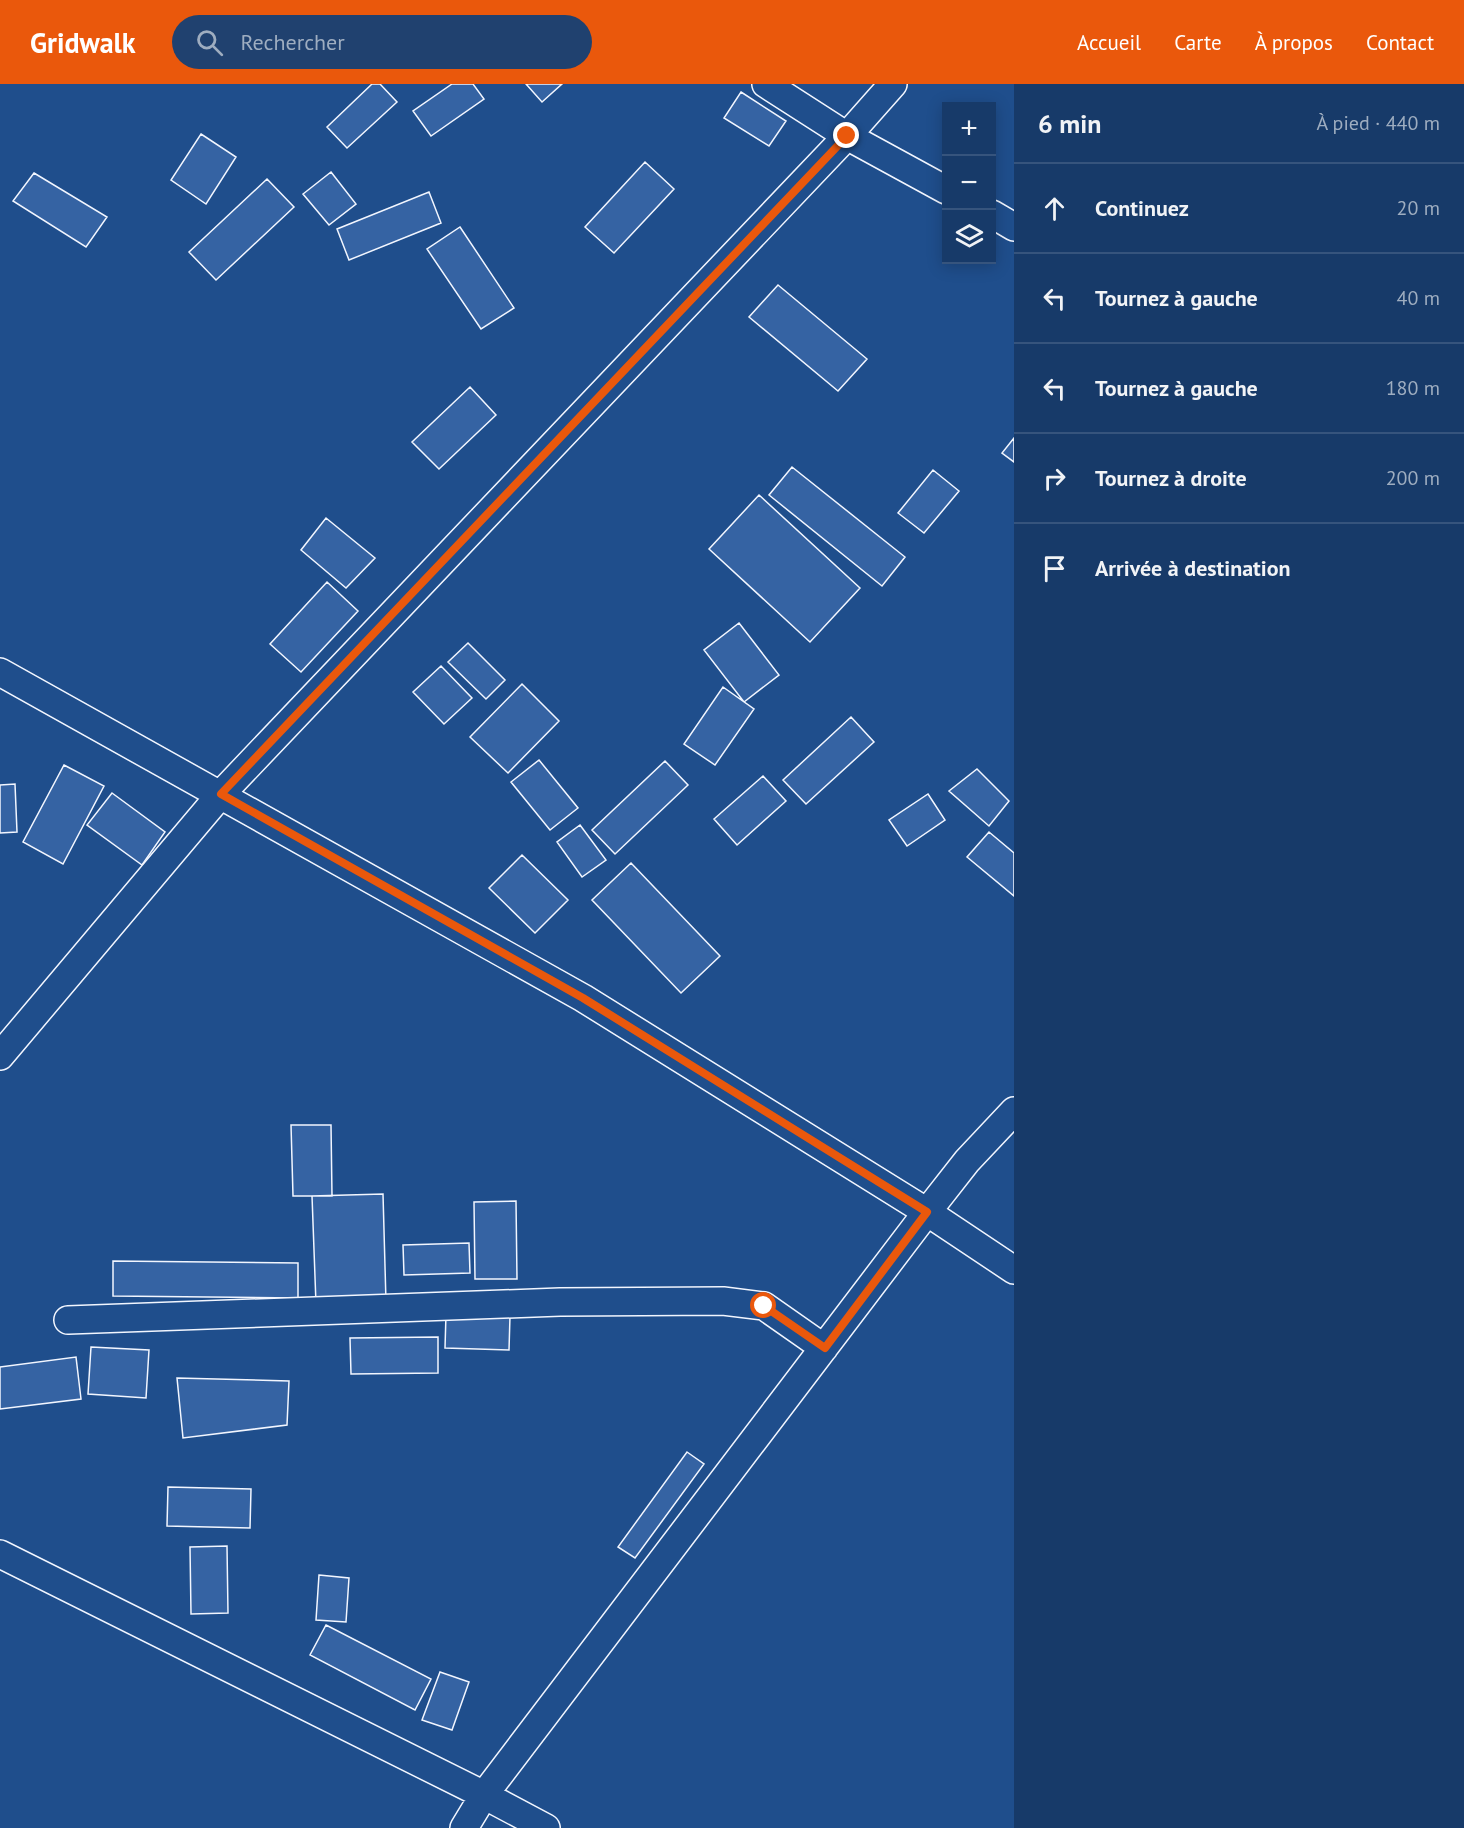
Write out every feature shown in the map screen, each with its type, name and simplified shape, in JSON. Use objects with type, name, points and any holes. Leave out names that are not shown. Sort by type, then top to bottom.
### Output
[{"type":"street","points":[[766,84],[847,136],[942,188]]},
{"type":"street","points":[[0,1056],[221,794],[847,136],[893,84]]},
{"type":"street","points":[[996,216],[1014,227]]},
{"type":"street","points":[[0,672],[583,998],[927,1212],[1014,1270]]},
{"type":"street","points":[[464,1828],[484,1795],[927,1212],[967,1161],[1014,1112]]},
{"type":"street","points":[[68,1320],[560,1302],[723,1301],[764,1306],[825,1348]]},
{"type":"street","points":[[0,1554],[546,1828]]},
{"type":"building","points":[[372,84],[380,84],[397,102],[347,148],[327,127]]},
{"type":"building","points":[[452,84],[473,84],[484,99],[431,136],[413,111]]},
{"type":"building","points":[[526,84],[562,84],[542,102]]},
{"type":"building","points":[[741,92],[786,121],[769,146],[724,118]]},
{"type":"building","points":[[201,134],[236,157],[206,204],[171,180]]},
{"type":"building","points":[[645,162],[674,189],[614,253],[585,227]]},
{"type":"building","points":[[331,172],[356,204],[329,225],[303,194]]},
{"type":"building","points":[[34,173],[107,217],[86,247],[13,201]]},
{"type":"building","points":[[267,179],[294,207],[216,280],[189,252]]},
{"type":"building","points":[[429,192],[441,223],[349,260],[337,229]]},
{"type":"building","points":[[460,227],[514,308],[481,329],[427,249]]},
{"type":"building","points":[[778,285],[867,359],[838,391],[749,317]]},
{"type":"building","points":[[470,387],[496,415],[439,469],[412,442]]},
{"type":"building","points":[[1014,438],[1014,462],[1002,453]]},
{"type":"building","points":[[792,467],[905,557],[882,586],[769,495]]},
{"type":"building","points":[[933,470],[959,491],[924,533],[898,513]]},
{"type":"building","points":[[759,495],[860,588],[810,642],[709,549]]},
{"type":"building","points":[[326,518],[375,558],[346,588],[301,550]]},
{"type":"building","points":[[327,582],[358,611],[301,672],[270,644]]},
{"type":"building","points":[[739,623],[779,675],[744,702],[704,650]]},
{"type":"building","points":[[468,643],[505,680],[486,699],[448,662]]},
{"type":"building","points":[[441,666],[472,698],[444,724],[413,692]]},
{"type":"building","points":[[522,684],[559,721],[508,773],[470,737]]},
{"type":"building","points":[[723,687],[754,709],[715,765],[684,744]]},
{"type":"building","points":[[851,717],[874,742],[806,804],[783,780]]},
{"type":"building","points":[[539,760],[578,808],[550,830],[511,782]]},
{"type":"building","points":[[665,761],[688,785],[615,854],[592,830]]},
{"type":"building","points":[[64,765],[104,786],[63,864],[23,842]]},
{"type":"building","points":[[977,769],[1009,801],[989,826],[949,791]]},
{"type":"building","points":[[763,776],[786,801],[737,845],[714,819]]},
{"type":"building","points":[[15,784],[17,832],[0,833],[0,785]]},
{"type":"building","points":[[112,793],[165,832],[142,865],[87,825]]},
{"type":"building","points":[[928,794],[945,820],[907,846],[889,820]]},
{"type":"building","points":[[580,825],[606,860],[582,877],[557,842]]},
{"type":"building","points":[[989,832],[1014,853],[1014,896],[967,857]]},
{"type":"building","points":[[522,855],[568,900],[535,933],[489,888]]},
{"type":"building","points":[[631,863],[720,956],[681,993],[592,900]]},
{"type":"building","points":[[291,1125],[331,1125],[332,1196],[293,1196]]},
{"type":"building","points":[[383,1194],[386,1302],[316,1304],[312,1196]]},
{"type":"building","points":[[516,1201],[517,1279],[475,1279],[474,1202]]},
{"type":"building","points":[[469,1243],[470,1273],[404,1275],[403,1245]]},
{"type":"building","points":[[113,1261],[298,1263],[298,1298],[113,1296]]},
{"type":"building","points":[[446,1314],[510,1316],[509,1350],[445,1348]]},
{"type":"building","points":[[438,1337],[438,1373],[351,1374],[350,1338]]},
{"type":"building","points":[[91,1347],[149,1350],[146,1398],[88,1394]]},
{"type":"building","points":[[76,1357],[81,1399],[0,1409],[0,1367]]},
{"type":"building","points":[[177,1378],[289,1381],[287,1425],[183,1438]]},
{"type":"building","points":[[687,1452],[704,1464],[635,1558],[618,1547]]},
{"type":"building","points":[[168,1487],[251,1489],[250,1528],[167,1526]]},
{"type":"building","points":[[227,1546],[228,1613],[191,1614],[190,1547]]},
{"type":"building","points":[[319,1575],[349,1578],[346,1622],[316,1620]]},
{"type":"building","points":[[326,1625],[431,1679],[415,1710],[310,1655]]},
{"type":"building","points":[[440,1672],[469,1682],[452,1730],[422,1720]]},
{"type":"route","points":[[764,1306],[825,1348],[927,1212],[583,998],[221,794],[847,136]]}]
